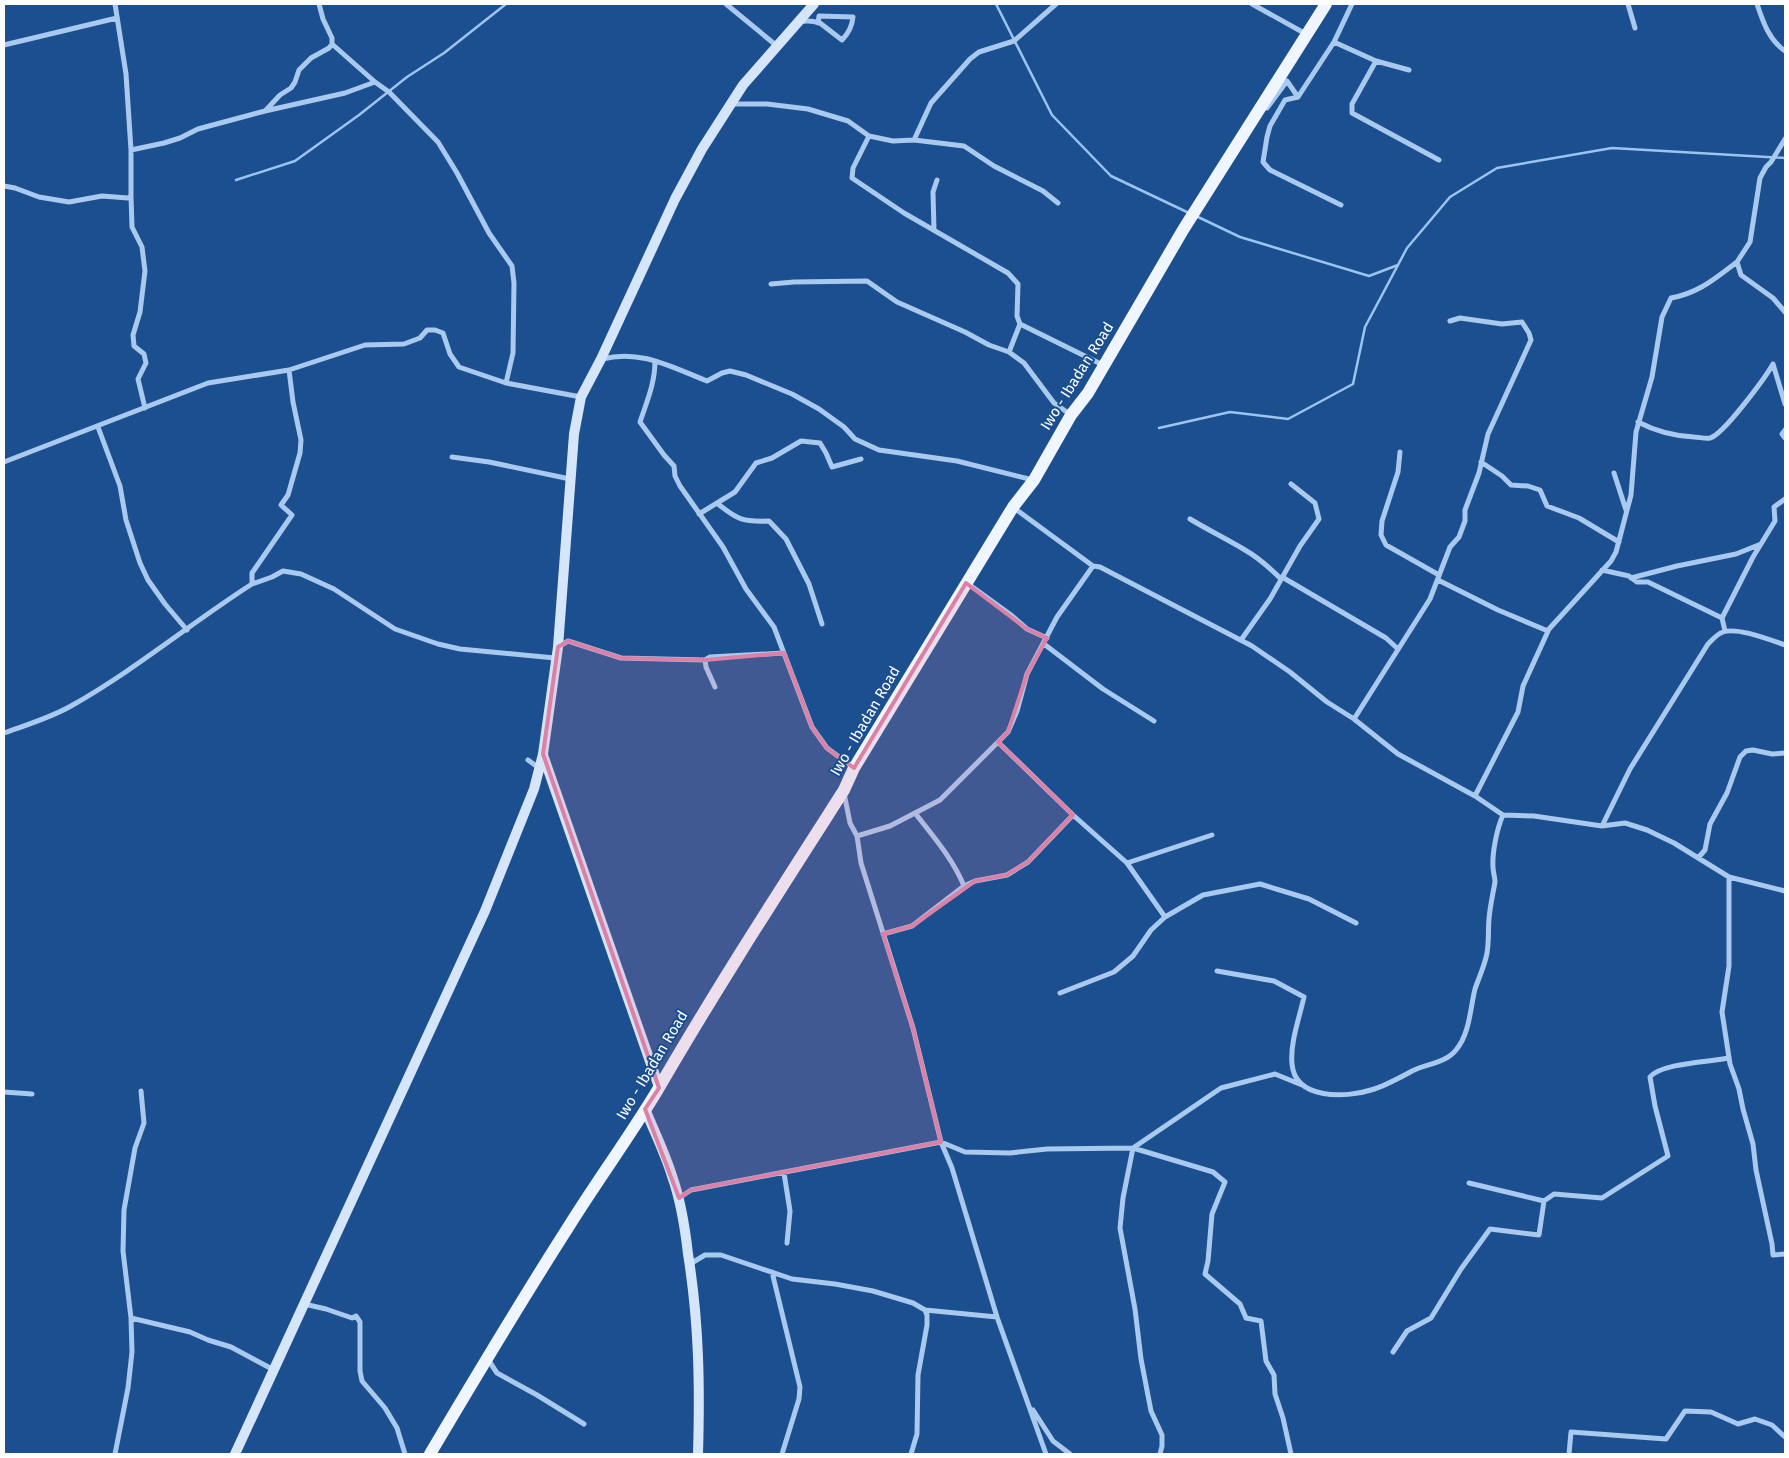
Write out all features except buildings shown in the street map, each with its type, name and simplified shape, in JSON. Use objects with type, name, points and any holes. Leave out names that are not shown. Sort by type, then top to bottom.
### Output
[{"type":"main road","name":"Iwo - Ibadan Road","points":[[430,1454],[568,1227],[659,1087],[748,939],[844,790],[854,768],[966,583],[1013,507],[1034,480],[1071,415],[1088,393],[1183,230],[1326,4]]},
{"type":"street","points":[[115,4],[126,74],[131,150],[132,228],[142,247],[145,271],[140,312],[133,335],[134,346],[144,354],[146,363],[138,379],[144,408]]},
{"type":"street","points":[[265,111],[280,95],[290,88],[295,82],[299,70],[311,58],[329,48],[332,44],[332,38],[323,19],[320,4]]},
{"type":"street","points":[[726,4],[778,47]]},
{"type":"street","points":[[235,1454],[485,911],[534,789],[543,754],[558,647],[574,434],[581,397],[601,359],[675,199],[702,149],[730,104],[756,70],[814,4]]},
{"type":"street","points":[[914,140],[932,103],[970,59],[979,52],[1014,41],[1056,4]]},
{"type":"street","points":[[1252,4],[1307,34]]},
{"type":"street","points":[[1341,205],[1270,170],[1263,162],[1270,126],[1285,100],[1298,97],[1334,42],[1352,4]]},
{"type":"street","points":[[1628,4],[1635,28]]},
{"type":"street","points":[[1757,4],[1766,29],[1776,44],[1785,51]]},
{"type":"street","points":[[798,23],[808,20],[818,23],[842,40],[850,31],[852,18],[819,16],[818,23]]},
{"type":"street","points":[[4,45],[117,18]]},
{"type":"street","points":[[1334,42],[1376,61],[1410,70]]},
{"type":"street","points":[[332,44],[375,82],[390,92],[438,142],[457,173],[489,234],[512,266],[514,282],[513,353],[506,383]]},
{"type":"street","points":[[1376,61],[1352,104],[1352,113],[1439,160]]},
{"type":"street","points":[[1202,201],[1287,81],[1298,97]]},
{"type":"street","points":[[131,150],[164,143],[198,129],[265,111],[345,93],[375,82]]},
{"type":"street","points":[[730,104],[767,104],[808,109],[848,121],[868,136],[893,141],[914,140],[964,146],[994,166],[1042,191],[1058,203]]},
{"type":"street","points":[[868,136],[853,168],[852,178],[904,213],[1008,274],[1018,284],[1018,316],[1020,324],[1009,352]]},
{"type":"street","points":[[1475,796],[1518,712],[1523,686],[1548,631],[1613,557],[1619,542],[1630,495],[1638,422],[1652,377],[1662,317],[1670,298],[1685,296],[1701,289],[1737,262],[1750,242],[1760,178],[1785,139]]},
{"type":"street","points":[[934,230],[933,192],[936,180]]},
{"type":"street","points":[[4,186],[39,197],[69,202],[102,196],[128,198],[131,196]]},
{"type":"street","points":[[1737,262],[1741,275],[1773,298],[1785,312]]},
{"type":"street","points":[[771,284],[867,281],[897,302],[965,332],[989,345],[1009,352],[1024,364],[1054,402],[1071,415]]},
{"type":"street","points":[[1354,719],[1430,599],[1450,547],[1459,537],[1466,521],[1465,510],[1488,434],[1530,344],[1531,336],[1522,322],[1502,324],[1460,318],[1450,321]]},
{"type":"street","points":[[1020,324],[1104,366]]},
{"type":"street","points":[[4,462],[208,383],[289,370],[365,345],[404,344],[420,338],[427,330],[436,330],[443,333],[450,354],[460,366],[506,383],[581,397]]},
{"type":"street","points":[[601,359],[616,356],[638,357],[676,366],[707,381],[730,370],[746,375],[806,402],[844,428],[855,439],[879,450],[957,461],[1034,480]]},
{"type":"street","points":[[655,361],[655,372],[650,396],[640,422],[674,466],[675,476],[680,486],[723,547],[746,588],[774,627],[812,727],[827,748],[854,768]]},
{"type":"street","points":[[1638,422],[1654,431],[1677,436],[1710,438],[1721,431],[1757,388],[1773,364],[1785,404]]},
{"type":"street","points":[[252,584],[252,573],[292,515],[281,505],[288,495],[300,453],[301,440],[289,370]]},
{"type":"street","points":[[98,427],[120,486],[126,520],[140,563],[148,580],[187,630]]},
{"type":"street","points":[[1785,430],[1782,434],[1785,438]]},
{"type":"street","points":[[699,514],[735,492],[756,463],[772,458],[801,440],[820,443],[832,467],[861,459]]},
{"type":"street","points":[[1400,452],[1398,472],[1382,521],[1381,535],[1386,544],[1438,578],[1498,610],[1548,631]]},
{"type":"street","points":[[452,457],[488,462],[571,479]]},
{"type":"street","points":[[1481,462],[1502,476],[1511,485],[1528,486],[1540,490],[1548,506],[1579,518],[1619,542]]},
{"type":"street","points":[[1614,473],[1627,510]]},
{"type":"street","points":[[1241,640],[1270,598],[1300,546],[1320,519],[1315,503],[1291,484]]},
{"type":"street","points":[[1725,631],[1722,618],[1733,593],[1775,521],[1774,507],[1785,499]]},
{"type":"street","points":[[718,504],[735,517],[749,522],[769,522],[786,539],[809,584],[822,624]]},
{"type":"street","points":[[1013,507],[1093,566],[1100,567],[1140,586],[1241,640],[1290,672],[1327,702],[1354,719],[1398,754],[1475,796],[1503,815],[1534,816],[1602,826],[1625,823],[1647,830],[1674,843],[1729,876],[1785,891]]},
{"type":"street","points":[[1190,519],[1246,550],[1282,578],[1386,638],[1398,649]]},
{"type":"street","points":[[1631,578],[1736,554],[1762,544]]},
{"type":"street","points":[[857,836],[890,826],[940,800],[1008,732],[1017,711],[1027,674],[1057,617],[1093,566]]},
{"type":"street","points":[[1602,570],[1629,576],[1637,582],[1648,582],[1722,618]]},
{"type":"street","points":[[4,733],[41,720],[70,706],[134,666],[252,584],[283,571],[301,574],[334,588],[395,629],[438,644],[555,658]]},
{"type":"street","points":[[966,583],[1011,615],[1027,629],[1047,638]]},
{"type":"street","points":[[1602,826],[1630,769],[1708,644],[1718,634],[1725,631],[1736,631],[1785,645]]},
{"type":"street","points":[[558,647],[568,641],[621,658],[705,660],[710,657],[784,653]]},
{"type":"street","points":[[1044,644],[1103,689],[1154,720]]},
{"type":"street","points":[[705,660],[715,687]]},
{"type":"street","points":[[998,742],[1127,863],[1164,918]]},
{"type":"street","points":[[1698,858],[1706,850],[1710,824],[1727,793],[1740,757],[1746,751],[1753,750],[1772,754],[1785,754]]},
{"type":"street","points":[[543,754],[659,1087]]},
{"type":"street","points":[[528,760],[540,768]]},
{"type":"street","points":[[844,790],[850,822],[857,836],[861,863],[913,1028],[941,1142],[952,1168],[997,1317],[1046,1454]]},
{"type":"street","points":[[915,813],[946,852],[964,886]]},
{"type":"street","points":[[883,934],[912,926],[964,886],[976,881],[1007,875],[1028,862],[1073,814]]},
{"type":"street","points":[[1216,971],[1274,981],[1304,997],[1293,1045],[1292,1064],[1300,1083],[1312,1092],[1342,1094],[1372,1090],[1421,1066],[1449,1056],[1456,1050],[1471,1017],[1475,990],[1487,954],[1490,910],[1495,880],[1493,853],[1503,815]]},
{"type":"street","points":[[1127,863],[1212,835]]},
{"type":"street","points":[[1729,876],[1729,966],[1722,1012],[1729,1058],[1740,1089],[1743,1109],[1753,1144],[1756,1170],[1772,1244],[1772,1255],[1785,1254]]},
{"type":"street","points":[[1060,993],[1114,972],[1133,956],[1151,930],[1164,918],[1203,895],[1260,884],[1309,899],[1356,923]]},
{"type":"street","points":[[1393,1352],[1407,1330],[1431,1318],[1490,1229],[1539,1235],[1544,1201],[1554,1194],[1602,1198],[1668,1156],[1655,1106],[1650,1077],[1654,1072],[1675,1065],[1729,1058]]},
{"type":"street","points":[[1160,1454],[1162,1435],[1151,1411],[1140,1359],[1135,1310],[1120,1228],[1123,1198],[1133,1148],[1221,1088],[1275,1074],[1304,1086]]},
{"type":"street","points":[[115,1454],[128,1388],[132,1352],[131,1318],[123,1251],[124,1210],[135,1148],[144,1123],[141,1091]]},
{"type":"street","points":[[4,1092],[32,1094]]},
{"type":"street","points":[[645,1109],[672,1175],[679,1198],[690,1264],[699,1349],[698,1454]]},
{"type":"street","points":[[679,1198],[691,1190],[941,1142],[965,1152],[1010,1153],[1047,1149],[1133,1148],[1213,1172],[1225,1182],[1212,1214],[1208,1261],[1204,1274],[1240,1304],[1246,1318],[1261,1322],[1266,1361],[1274,1375],[1275,1394],[1283,1418],[1291,1454]]},
{"type":"street","points":[[784,1173],[790,1211],[787,1242]]},
{"type":"street","points":[[1469,1183],[1544,1201]]},
{"type":"street","points":[[690,1264],[705,1255],[721,1256],[792,1279],[836,1284],[873,1291],[913,1303],[925,1310],[997,1317]]},
{"type":"street","points":[[772,1272],[800,1387],[800,1399],[782,1454]]},
{"type":"street","points":[[304,1304],[352,1318],[356,1316],[360,1322],[360,1371],[362,1381],[393,1421],[405,1454]]},
{"type":"street","points":[[911,1454],[916,1434],[918,1375],[927,1325],[925,1310]]},
{"type":"street","points":[[131,1318],[190,1332],[231,1347],[274,1370]]},
{"type":"street","points":[[487,1358],[498,1374],[584,1424]]},
{"type":"street","points":[[1029,1406],[1053,1441],[1070,1454]]},
{"type":"street","points":[[1568,1454],[1571,1432],[1666,1439],[1685,1411],[1711,1412],[1738,1424],[1755,1419],[1772,1425],[1785,1437]]},
{"type":"highlighted area","points":[[966,583],[1027,629],[1047,638],[1027,674],[1008,732],[998,742],[1073,815],[1028,862],[1007,875],[975,881],[912,926],[883,934],[913,1028],[941,1142],[691,1190],[679,1198],[645,1109],[659,1088],[543,754],[558,647],[568,641],[621,658],[705,660],[784,653],[812,727],[827,748],[854,768]]},
{"type":"waterway","points":[[236,180],[295,161],[359,115],[407,77],[444,53],[506,4]]},
{"type":"waterway","points":[[996,4],[1052,115],[1111,176],[1189,213]]},
{"type":"waterway","points":[[1159,428],[1230,412],[1288,419],[1353,384],[1365,327],[1407,248],[1450,197],[1497,168],[1612,148],[1785,158]]},
{"type":"waterway","points":[[1196,216],[1240,237],[1369,276],[1398,265]]}]
